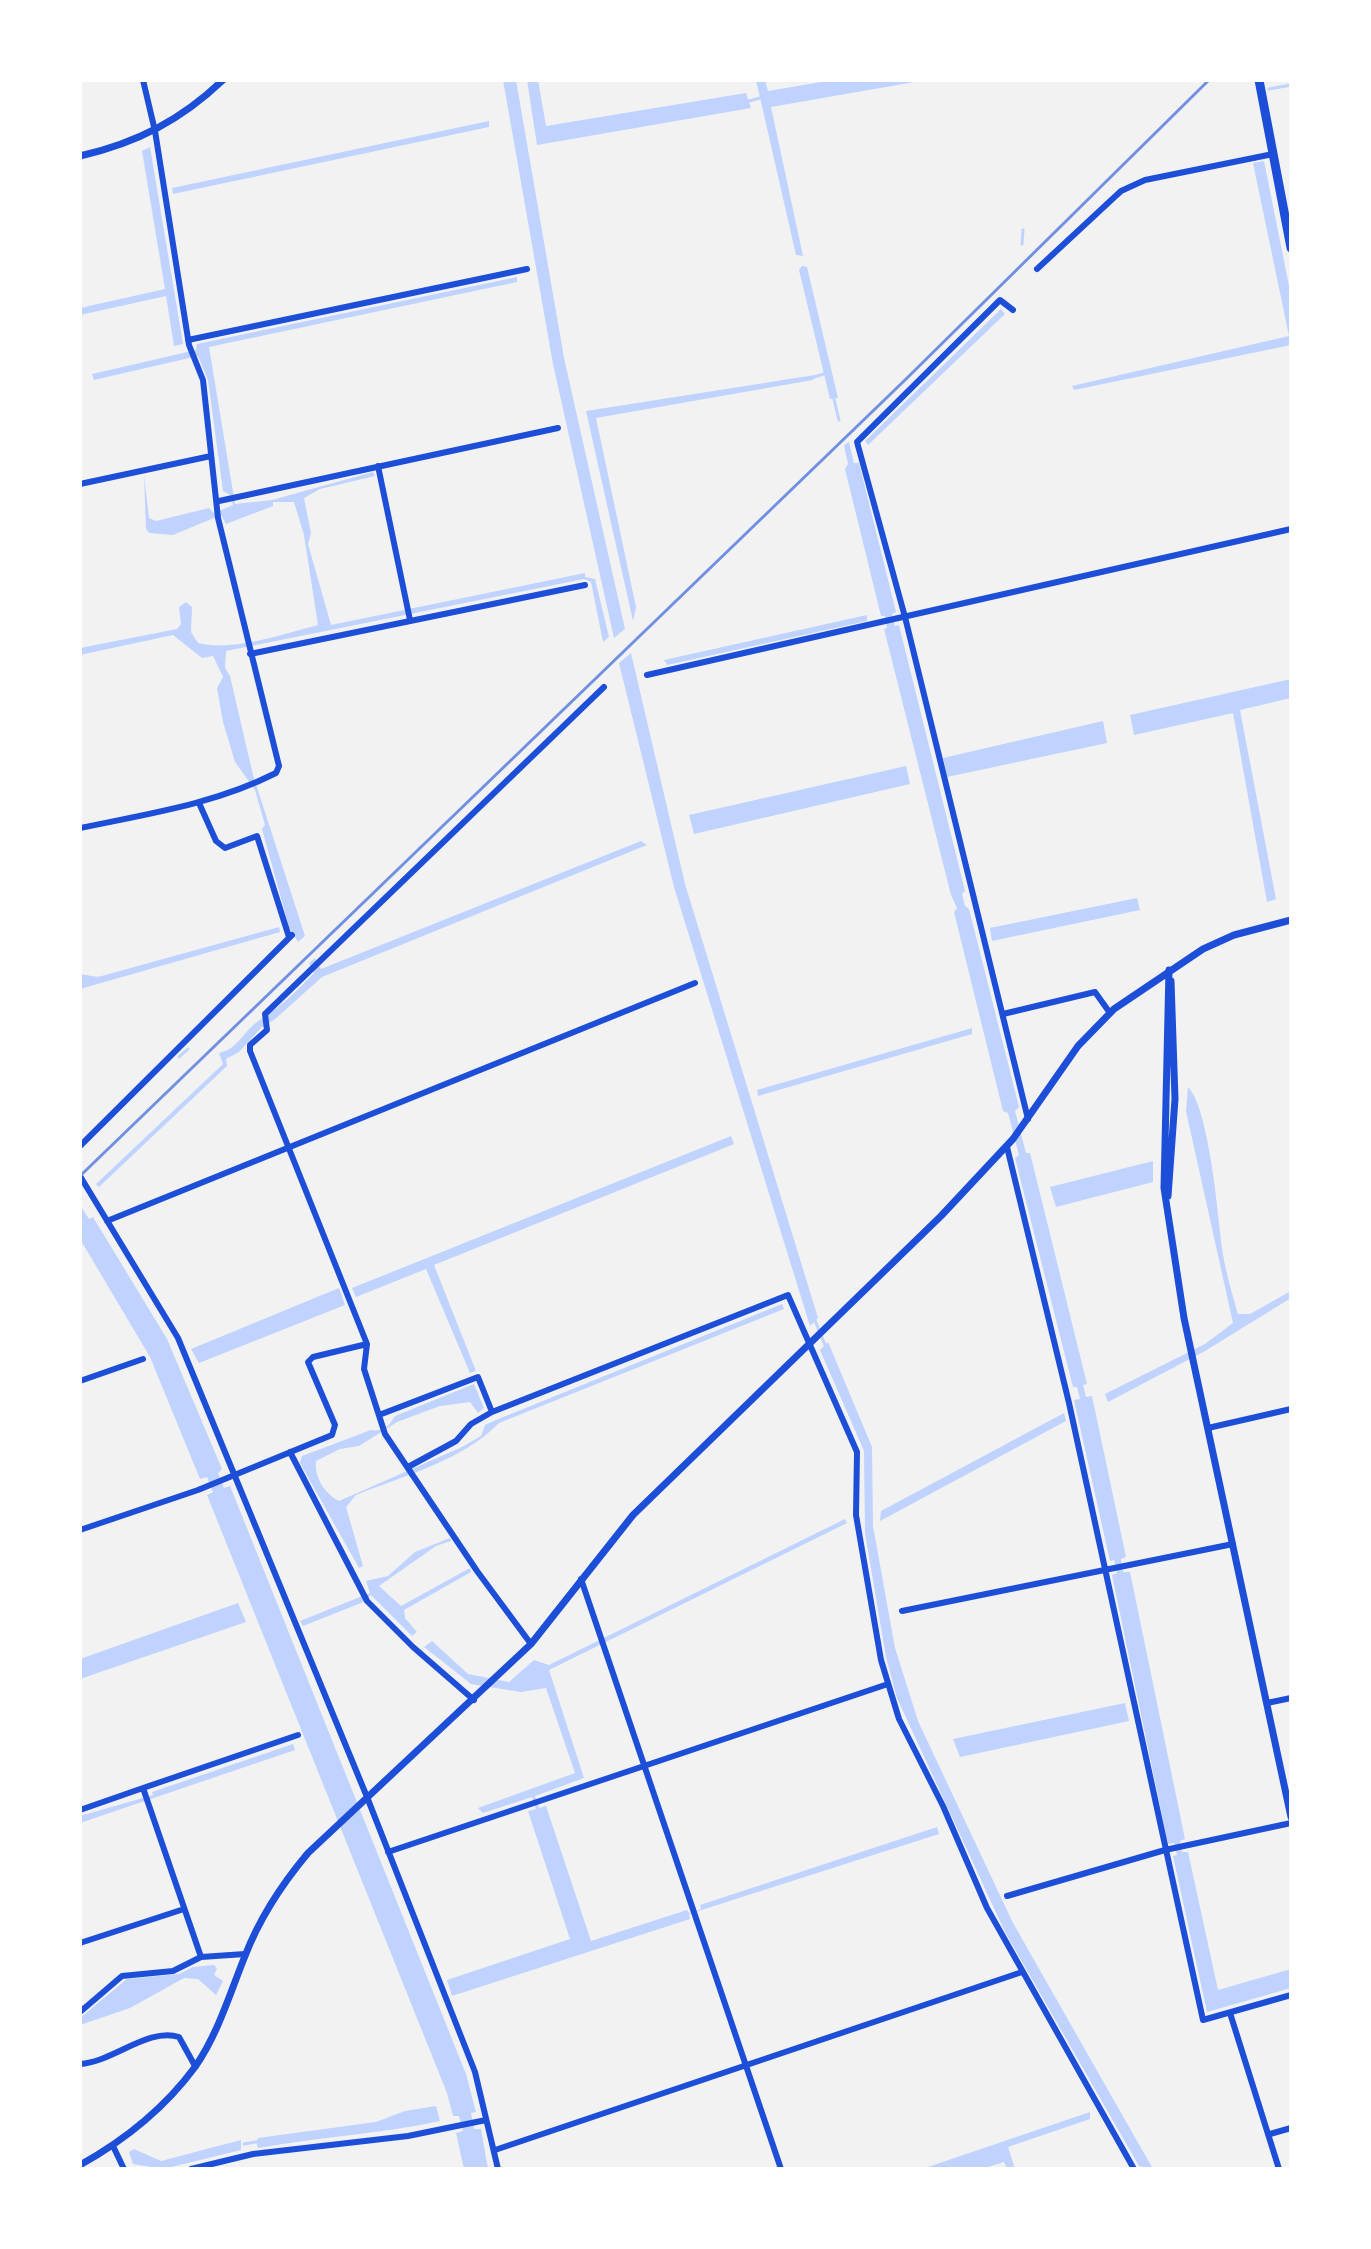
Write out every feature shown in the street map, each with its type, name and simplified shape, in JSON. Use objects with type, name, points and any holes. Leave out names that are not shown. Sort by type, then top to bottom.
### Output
[{"type":"main road","points":[[1259,80],[1291,248]]},
{"type":"street","points":[[80,828],[199,803],[259,782],[276,773],[279,766],[218,514],[219,501],[203,380],[188,340],[155,131],[143,80]]},
{"type":"street","points":[[80,156],[155,131],[185,114],[223,80]]},
{"type":"street","points":[[1037,269],[1121,191],[1145,180],[1273,154]]},
{"type":"street","points":[[188,340],[527,269]]},
{"type":"street","points":[[1013,310],[1000,300],[857,442],[1028,1119]]},
{"type":"street","points":[[219,501],[558,428]]},
{"type":"street","points":[[80,484],[211,456]]},
{"type":"street","points":[[378,466],[410,620]]},
{"type":"street","points":[[647,675],[1291,529]]},
{"type":"street","points":[[250,654],[585,585]]},
{"type":"street","points":[[531,1644],[477,1571],[384,1431],[363,1365],[367,1344],[250,1045],[268,1026],[265,1017],[310,970],[604,687]]},
{"type":"street","points":[[80,1146],[288,942],[290,936],[257,836],[225,848],[216,841],[199,803]]},
{"type":"street","points":[[80,2165],[113,2146],[159,2109],[195,2066],[218,2024],[245,1954],[287,1878],[337,1824],[531,1644],[633,1515],[1007,1147],[1078,1046],[1110,1013],[1169,970],[1234,935],[1291,920]]},
{"type":"street","points":[[1007,1896],[1165,1850],[1291,1820],[1190,1346],[1167,1206],[1175,1099],[1173,990],[1169,970]]},
{"type":"street","points":[[107,1221],[695,983]]},
{"type":"street","points":[[1003,1014],[1095,992],[1110,1013]]},
{"type":"street","points":[[1007,1147],[1069,1403],[1203,2020],[1291,1995]]},
{"type":"street","points":[[80,1176],[178,1338],[475,2072],[498,2169]]},
{"type":"street","points":[[408,1467],[456,1441],[471,1424],[492,1412],[788,1295],[857,1452],[856,1515],[888,1684],[899,1719],[943,1806],[987,1908],[1134,2169]]},
{"type":"street","points":[[80,1530],[223,1480],[336,1430],[308,1362],[313,1357],[367,1344]]},
{"type":"street","points":[[80,1381],[143,1359]]},
{"type":"street","points":[[379,1415],[478,1377],[492,1412]]},
{"type":"street","points":[[1208,1428],[1291,1409]]},
{"type":"street","points":[[290,1452],[365,1598],[413,1647],[474,1700]]},
{"type":"street","points":[[902,1611],[1233,1544]]},
{"type":"street","points":[[581,1579],[781,2169]]},
{"type":"street","points":[[388,1852],[888,1684]]},
{"type":"street","points":[[1267,1703],[1291,1698]]},
{"type":"street","points":[[80,1810],[298,1735]]},
{"type":"street","points":[[143,1790],[201,1957]]},
{"type":"street","points":[[80,1943],[184,1909]]},
{"type":"street","points":[[80,2012],[122,1976],[173,1971],[201,1957],[245,1954]]},
{"type":"street","points":[[495,2150],[1022,1972]]},
{"type":"street","points":[[1230,2013],[1279,2169]]},
{"type":"street","points":[[80,2064],[94,2063],[167,2033],[179,2037],[195,2066]]},
{"type":"street","points":[[191,2169],[253,2154],[408,2136],[486,2120]]},
{"type":"street","points":[[1270,2134],[1291,2128]]},
{"type":"street","points":[[113,2146],[124,2169]]},
{"type":"water","points":[[503,80],[516,80],[564,358],[625,629],[614,638],[553,364]]},
{"type":"water","points":[[527,80],[538,80],[546,126],[746,93],[751,108],[537,145]]},
{"type":"water","points":[[756,80],[765,80],[768,91],[833,80],[926,80],[771,107],[803,256],[796,255]]},
{"type":"water","points":[[489,121],[489,127],[173,194],[172,188]]},
{"type":"water","points":[[150,147],[183,344],[174,346],[166,296],[80,315],[80,308],[165,289],[142,151]]},
{"type":"water","points":[[1264,161],[1291,296],[1291,345],[1074,390],[1072,386],[1289,336],[1253,163]]},
{"type":"water","points":[[802,266],[807,267],[838,398],[830,399],[799,270]]},
{"type":"water","points":[[517,277],[517,282],[209,347],[235,504],[272,500],[373,472],[375,476],[320,489],[304,498],[311,533],[308,544],[331,625],[585,573],[585,577],[595,579],[609,637],[603,642],[591,582],[584,579],[226,651],[225,668],[230,676],[253,775],[305,936],[298,942],[289,927],[262,829],[265,825],[255,790],[235,762],[223,722],[217,688],[223,677],[213,656],[202,658],[173,635],[80,655],[80,648],[177,629],[181,624],[179,607],[186,602],[192,607],[191,632],[198,643],[242,644],[318,625],[304,535],[294,502],[273,502],[273,506],[226,524],[221,515],[173,535],[149,533],[146,529],[144,475],[149,518],[156,521],[209,508],[214,513],[233,505],[230,495],[223,491],[208,380],[198,356],[94,380],[92,374],[196,350],[197,344]]},
{"type":"water","points":[[1001,309],[1005,314],[868,445],[865,441]]},
{"type":"water","points":[[815,375],[813,380],[596,418],[636,607],[633,621],[586,411]]},
{"type":"water","points":[[849,442],[854,463],[859,463],[896,612],[892,614],[895,626],[899,625],[965,891],[962,894],[969,909],[1019,1107],[1015,1111],[1026,1153],[1030,1153],[1087,1384],[1083,1385],[1086,1397],[1092,1396],[1126,1557],[1121,1559],[1123,1572],[1130,1572],[1185,1839],[1180,1841],[1182,1852],[1188,1852],[1218,1990],[1291,1969],[1291,1988],[1207,2012],[1173,1856],[1177,1855],[1174,1843],[1168,1844],[1112,1575],[1117,1573],[1114,1560],[1110,1561],[1074,1400],[1080,1399],[1077,1387],[1073,1387],[1015,1158],[1019,1155],[1008,1113],[1003,1111],[954,912],[957,908],[951,895],[884,629],[887,628],[885,616],[881,616],[845,469],[848,464],[844,445]]},
{"type":"water","points":[[867,615],[867,621],[667,665],[664,660]]},
{"type":"water","points":[[631,653],[685,884],[818,1318],[810,1326],[674,887],[619,663]]},
{"type":"water","points":[[1291,679],[1291,698],[1240,710],[1276,899],[1267,902],[1233,713],[1134,735],[1130,715]]},
{"type":"water","points":[[1103,721],[1107,743],[947,777],[943,758]]},
{"type":"water","points":[[906,766],[910,784],[694,834],[689,815]]},
{"type":"water","points":[[641,841],[647,845],[322,977],[262,1027],[239,1052],[226,1059],[227,1066],[99,1187],[96,1184],[223,1064],[219,1053],[236,1044],[252,1026],[314,973],[309,963],[315,958],[321,969]]},
{"type":"water","points":[[1137,898],[1140,910],[992,941],[990,928]]},
{"type":"water","points":[[279,927],[280,932],[80,989],[80,974],[98,977]]},
{"type":"water","points":[[972,1028],[972,1034],[758,1096],[757,1090]]},
{"type":"water","points":[[1188,1087],[1202,1116],[1207,1138],[1223,1255],[1238,1314],[1250,1314],[1291,1291],[1291,1298],[1205,1351],[1108,1402],[1105,1394],[1205,1344],[1233,1323],[1186,1111]]},
{"type":"water","points":[[731,1136],[734,1144],[434,1265],[476,1371],[470,1373],[426,1269],[356,1297],[352,1288]]},
{"type":"water","points":[[1153,1161],[1153,1182],[1056,1207],[1050,1187]]},
{"type":"water","points":[[80,1205],[89,1219],[93,1217],[167,1339],[222,1469],[218,1473],[224,1488],[230,1486],[466,2074],[476,2112],[471,2113],[474,2129],[481,2129],[488,2169],[464,2169],[456,2133],[463,2131],[459,2116],[453,2116],[447,2093],[207,1495],[213,1492],[207,1477],[200,1479],[150,1357],[80,1239]]},
{"type":"water","points":[[339,1288],[345,1305],[199,1363],[191,1349]]},
{"type":"water","points":[[782,1304],[784,1309],[499,1423],[484,1436],[450,1457],[356,1495],[346,1507],[363,1566],[359,1568],[300,1463],[302,1456],[371,1430],[383,1429],[395,1416],[474,1384],[484,1408],[478,1413],[470,1402],[440,1406],[397,1422],[359,1446],[340,1449],[316,1461],[322,1484],[339,1501],[462,1447],[481,1436],[485,1425],[496,1420]]},
{"type":"water","points":[[828,1342],[872,1447],[873,1526],[895,1648],[918,1721],[1013,1923],[1153,2169],[1139,2166],[1005,1932],[897,1698],[886,1657],[865,1533],[864,1451],[820,1350]]},
{"type":"water","points":[[1064,1413],[1066,1421],[880,1521],[881,1511]]},
{"type":"water","points":[[845,1519],[847,1523],[549,1670],[584,1778],[535,1796],[539,1808],[546,1806],[591,1941],[687,1910],[689,1913],[701,1909],[700,1905],[937,1827],[939,1834],[689,1914],[690,1919],[452,1996],[447,1980],[570,1939],[528,1811],[536,1809],[532,1797],[483,1813],[478,1808],[575,1773],[546,1688],[521,1692],[471,1684],[424,1647],[432,1641],[468,1674],[509,1682],[534,1660],[549,1665]]},
{"type":"water","points":[[450,1538],[451,1541],[436,1546],[379,1586],[401,1606],[470,1568],[471,1572],[404,1610],[405,1618],[417,1632],[412,1636],[371,1595],[361,1603],[303,1626],[300,1621],[370,1593],[366,1581],[388,1576],[415,1552]]},
{"type":"water","points":[[238,1603],[246,1622],[80,1679],[80,1659]]},
{"type":"water","points":[[1125,1703],[1129,1721],[960,1757],[953,1739]]},
{"type":"water","points":[[293,1744],[295,1750],[80,1823],[80,1816],[153,1795],[152,1792]]},
{"type":"water","points":[[214,1965],[217,1968],[214,1975],[223,1981],[216,1995],[198,1979],[184,1978],[130,2008],[80,2025],[80,2018],[127,1979],[179,1974],[193,1967]]},
{"type":"water","points":[[436,2106],[440,2121],[258,2148],[256,2142],[258,2138],[376,2122],[405,2111]]},
{"type":"water","points":[[1090,2112],[1090,2119],[1008,2147],[1015,2169],[1007,2169],[1004,2162],[982,2169],[922,2169]]},
{"type":"water","points":[[241,2140],[241,2150],[163,2169],[133,2164],[129,2152],[134,2149],[161,2161]]},
{"type":"waterway","points":[[1269,89],[1291,85]]},
{"type":"waterway","points":[[749,101],[760,98]]},
{"type":"waterway","points":[[1022,244],[1023,230]]},
{"type":"waterway","points":[[814,377],[824,374]]},
{"type":"waterway","points":[[833,395],[839,420]]},
{"type":"waterway","points":[[179,1057],[188,1049]]},
{"type":"waterway","points":[[814,1318],[825,1345]]},
{"type":"waterway","points":[[244,2144],[256,2142]]},
{"type":"railway","points":[[80,1176],[904,381],[1209,80]]}]
